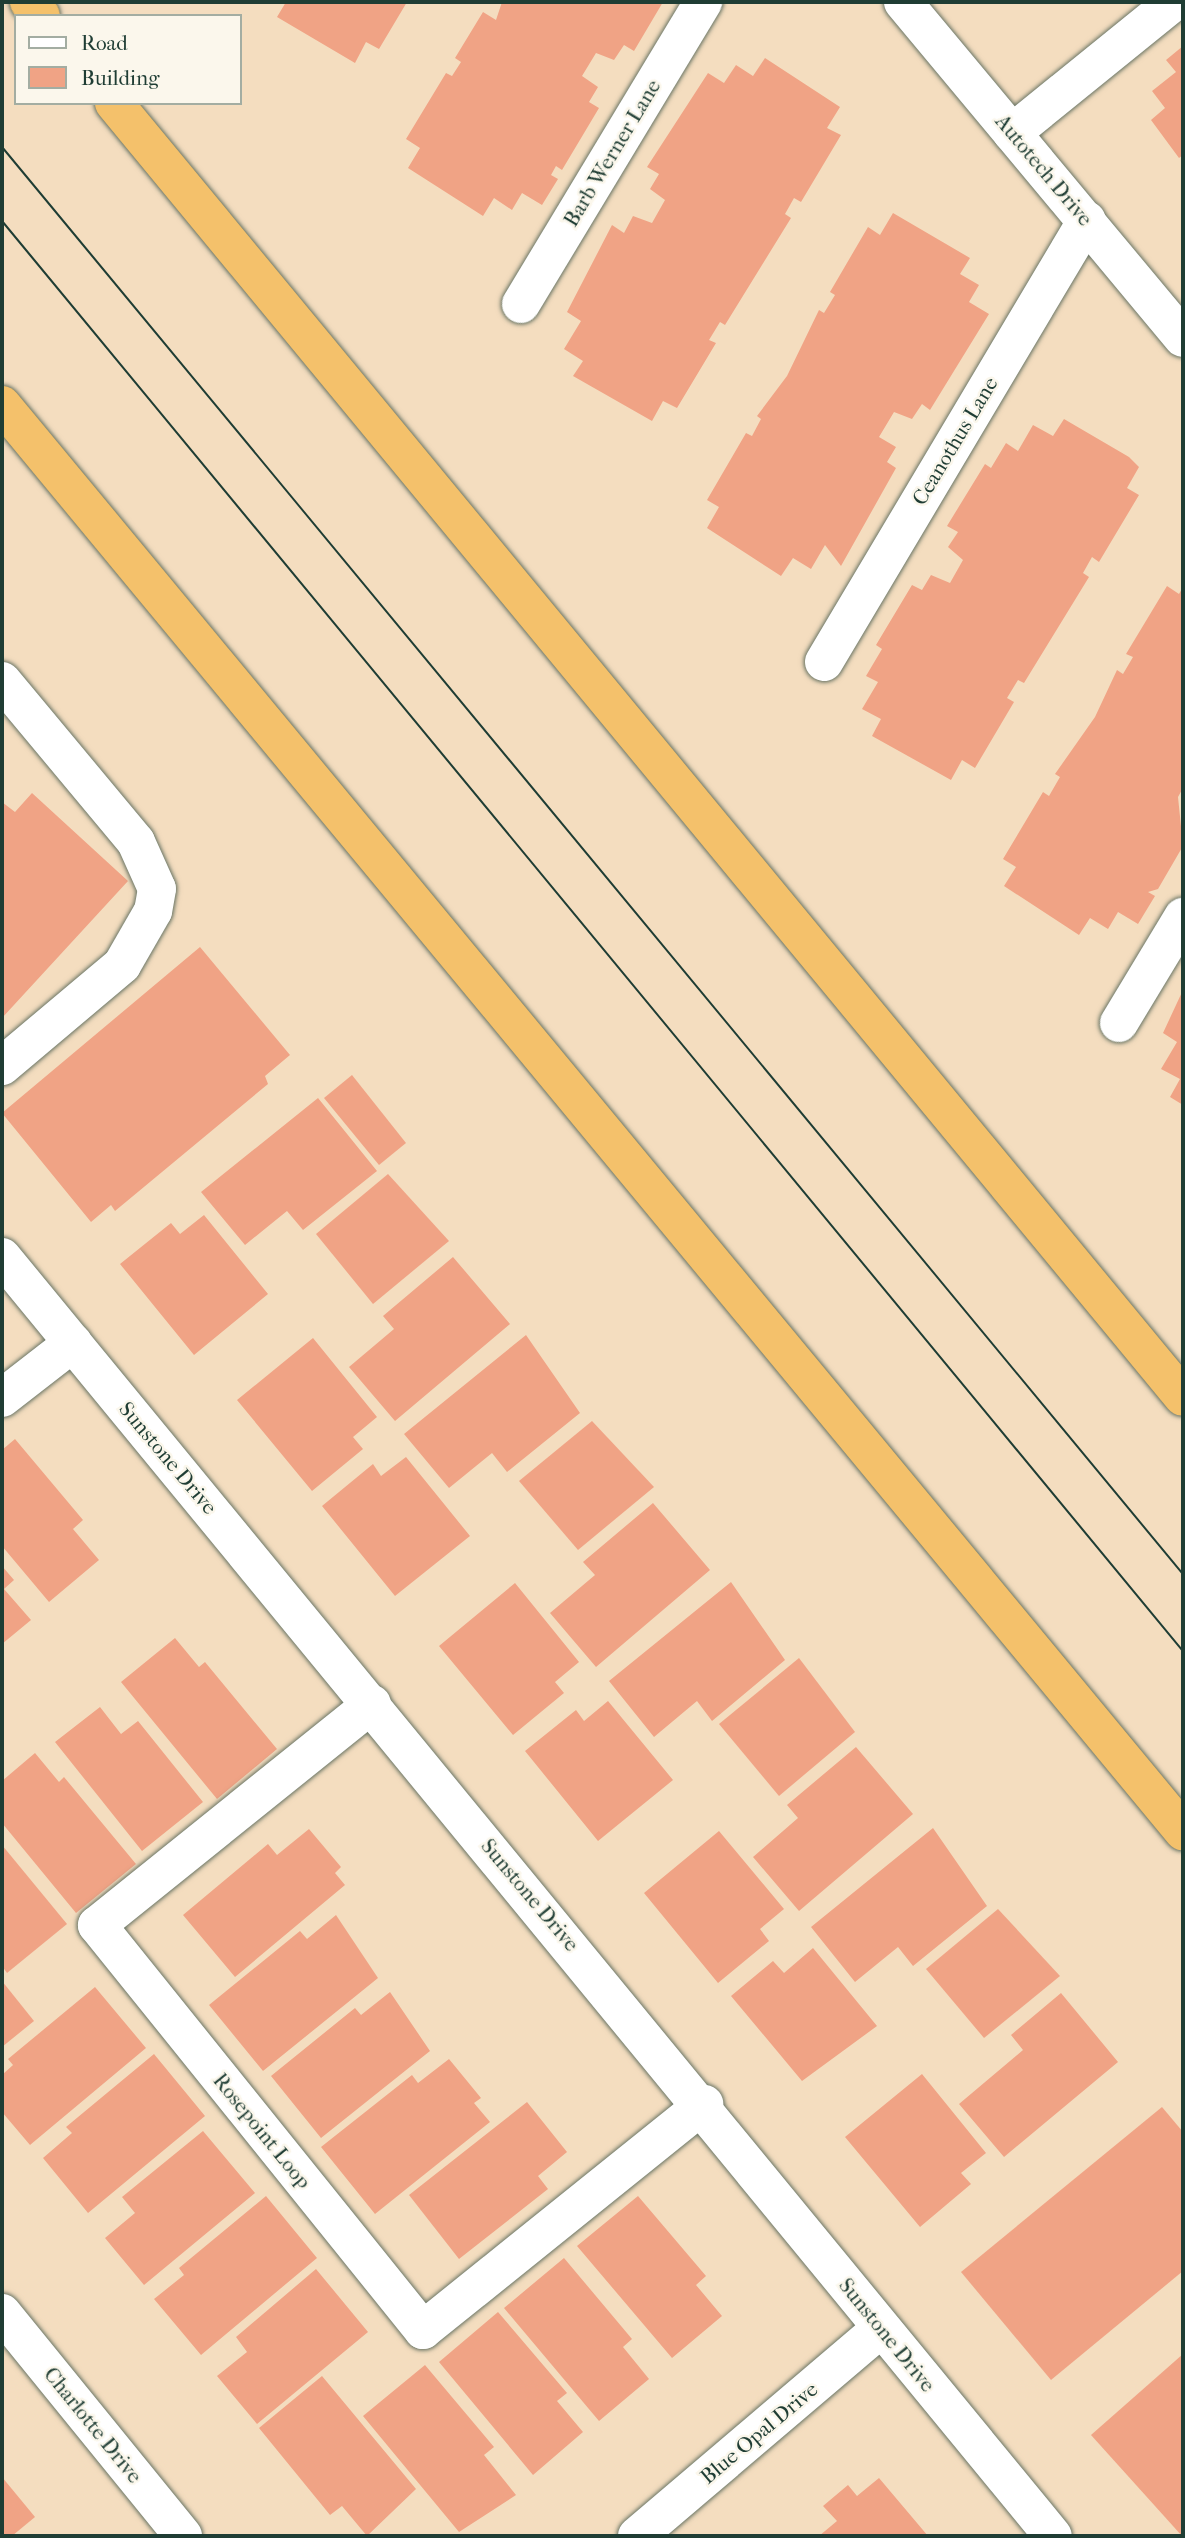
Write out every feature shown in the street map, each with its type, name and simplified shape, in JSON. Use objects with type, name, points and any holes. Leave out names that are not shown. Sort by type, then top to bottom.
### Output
[{"type":"highway","points":[[116,105],[1183,1397]]},
{"type":"highway","points":[[2,405],[1183,1831]]},
{"type":"street","name":"Barb Werner Lane","points":[[521,304],[703,2]]},
{"type":"street","name":"Autotech Drive","points":[[903,2],[1183,338]]},
{"type":"street","points":[[1012,133],[1174,2]]},
{"type":"street","name":"Ceanothus Lane","points":[[824,662],[1087,220]]},
{"type":"street","points":[[2,681],[136,842],[157,889],[153,911],[122,965],[2,1066]]},
{"type":"street","points":[[1119,1023],[1183,917]]},
{"type":"street","name":"Sunstone Drive","points":[[2,1257],[704,2104],[880,2329],[1053,2536]]},
{"type":"street","points":[[2,1398],[73,1343]]},
{"type":"street","name":"Rosepoint Loop","points":[[372,1704],[97,1925],[423,2330],[704,2104]]},
{"type":"street","name":"Charlotte Drive","points":[[2,2313],[183,2536]]},
{"type":"street","name":"Blue Opal Drive","points":[[637,2536],[880,2329]]},
{"type":"building","points":[[286,2],[407,2],[379,49],[366,42],[355,63],[277,17]]},
{"type":"building","points":[[502,2],[663,2],[634,51],[624,45],[614,60],[596,53],[582,76],[598,87],[589,102],[599,108],[562,170],[556,166],[551,175],[558,179],[542,205],[522,193],[512,210],[494,198],[483,216],[408,168],[420,148],[406,139],[446,73],[452,76],[461,62],[455,58],[483,12],[496,20]]},
{"type":"building","points":[[1183,46],[1183,155],[1179,158],[1151,120],[1165,108],[1152,91],[1176,72],[1166,60]]},
{"type":"building","points":[[765,58],[840,107],[827,128],[841,135],[801,202],[794,198],[785,214],[791,218],[725,325],[720,322],[709,340],[716,343],[677,408],[663,401],[652,421],[573,376],[583,361],[564,349],[581,321],[567,312],[612,225],[624,233],[633,216],[652,223],[665,200],[650,189],[659,174],[647,167],[708,73],[724,83],[736,65],[753,76]]},
{"type":"building","points":[[893,213],[970,258],[960,274],[979,285],[969,302],[989,314],[930,410],[922,404],[912,419],[894,412],[879,437],[896,447],[887,462],[896,468],[841,566],[825,545],[811,569],[793,558],[781,576],[707,528],[719,507],[707,500],[746,433],[752,436],[761,419],[757,416],[787,376],[819,310],[824,313],[835,295],[830,292],[868,227],[880,235]]},
{"type":"building","points":[[1064,419],[1129,457],[1139,467],[1127,488],[1139,495],[1099,562],[1092,557],[1083,573],[1089,577],[1024,683],[1018,680],[1007,698],[1014,702],[975,768],[962,760],[951,780],[872,736],[881,719],[862,709],[878,682],[866,676],[882,649],[876,645],[912,585],[922,590],[931,575],[950,583],[963,560],[948,547],[958,532],[947,526],[985,464],[991,468],[1006,443],[1018,451],[1033,425],[1053,436]]},
{"type":"building","points":[[1167,586],[1179,594],[1183,587],[1183,788],[1178,797],[1183,846],[1158,889],[1148,892],[1155,896],[1138,924],[1118,912],[1108,929],[1090,918],[1079,935],[1004,886],[1016,867],[1003,859],[1043,792],[1049,796],[1060,777],[1055,774],[1095,717],[1117,670],[1123,674],[1133,657],[1126,654]]},
{"type":"building","points":[[32,793],[128,881],[2,1018],[2,802],[15,812]]},
{"type":"building","points":[[200,947],[290,1055],[265,1076],[268,1084],[115,1211],[111,1205],[91,1222],[2,1113]]},
{"type":"building","points":[[1183,990],[1183,1105],[1170,1097],[1180,1079],[1161,1069],[1177,1042],[1163,1033]]},
{"type":"building","points":[[352,1075],[406,1143],[379,1165],[324,1098]]},
{"type":"building","points":[[318,1098],[377,1171],[303,1230],[287,1211],[245,1245],[201,1192]]},
{"type":"building","points":[[388,1174],[449,1241],[373,1304],[316,1234]]},
{"type":"building","points":[[204,1215],[268,1294],[194,1355],[120,1264],[171,1223],[180,1234]]},
{"type":"building","points":[[453,1257],[510,1324],[395,1421],[349,1367],[394,1329],[383,1316]]},
{"type":"building","points":[[526,1335],[580,1413],[507,1472],[492,1453],[449,1488],[404,1434]]},
{"type":"building","points":[[313,1338],[377,1417],[353,1437],[363,1449],[312,1491],[237,1400]]},
{"type":"building","points":[[592,1421],[654,1487],[578,1550],[519,1481]]},
{"type":"building","points":[[15,1439],[83,1520],[73,1529],[99,1560],[49,1602],[2,1546],[2,1450]]},
{"type":"building","points":[[406,1457],[470,1536],[395,1596],[322,1506],[373,1464],[381,1476]]},
{"type":"building","points":[[653,1503],[710,1570],[596,1667],[550,1613],[595,1575],[583,1562]]},
{"type":"building","points":[[2,1566],[14,1580],[4,1589],[31,1620],[2,1644]]},
{"type":"building","points":[[731,1582],[785,1660],[712,1721],[697,1701],[654,1737],[609,1681]]},
{"type":"building","points":[[515,1583],[579,1662],[555,1682],[564,1693],[513,1735],[439,1646]]},
{"type":"building","points":[[175,1638],[199,1667],[205,1662],[277,1749],[217,1799],[121,1682]]},
{"type":"building","points":[[799,1658],[855,1732],[779,1796],[719,1724]]},
{"type":"building","points":[[608,1701],[673,1780],[598,1841],[525,1751],[576,1710],[584,1721]]},
{"type":"building","points":[[100,1707],[121,1734],[138,1721],[203,1802],[142,1851],[55,1742]]},
{"type":"building","points":[[856,1747],[913,1814],[799,1911],[753,1857],[798,1818],[787,1805]]},
{"type":"building","points":[[35,1753],[59,1782],[64,1777],[136,1864],[76,1913],[2,1823],[2,1781]]},
{"type":"building","points":[[933,1828],[987,1906],[913,1966],[898,1947],[855,1982],[811,1927]]},
{"type":"building","points":[[309,1829],[341,1867],[335,1873],[345,1885],[235,1977],[183,1915],[268,1844],[277,1855]]},
{"type":"building","points":[[719,1831],[784,1909],[760,1929],[769,1941],[718,1983],[644,1893]]},
{"type":"building","points":[[2,1845],[67,1924],[7,1973],[2,1966]]},
{"type":"building","points":[[998,1909],[1060,1976],[984,2038],[926,1969]]},
{"type":"building","points":[[336,1915],[378,1978],[263,2071],[209,2005],[300,1931],[307,1939]]},
{"type":"building","points":[[813,1948],[877,2026],[802,2081],[731,1996],[773,1961],[784,1973]]},
{"type":"building","points":[[2,1981],[34,2021],[2,2047]]},
{"type":"building","points":[[95,1987],[146,2048],[30,2145],[2,2112],[2,2075],[13,2065],[8,2059]]},
{"type":"building","points":[[390,1992],[430,2051],[321,2138],[271,2076],[355,2008],[361,2015]]},
{"type":"building","points":[[1061,1993],[1118,2062],[1004,2157],[959,2104],[1023,2050],[1011,2035]]},
{"type":"building","points":[[154,2054],[205,2116],[88,2213],[43,2158],[72,2133],[66,2127]]},
{"type":"building","points":[[449,2059],[481,2098],[474,2103],[490,2122],[375,2214],[321,2147],[412,2075],[418,2083]]},
{"type":"building","points":[[922,2074],[986,2153],[961,2173],[971,2184],[920,2227],[845,2137]]},
{"type":"building","points":[[527,2102],[567,2152],[538,2176],[548,2189],[459,2259],[409,2195]]},
{"type":"building","points":[[1162,2107],[1183,2132],[1183,2271],[1051,2380],[961,2272]]},
{"type":"building","points":[[203,2131],[255,2193],[144,2285],[105,2238],[135,2213],[122,2197]]},
{"type":"building","points":[[266,2196],[317,2258],[201,2355],[154,2299],[184,2275],[179,2268]]},
{"type":"building","points":[[638,2196],[706,2276],[696,2285],[722,2316],[672,2358],[577,2246]]},
{"type":"building","points":[[564,2258],[632,2339],[623,2347],[649,2379],[599,2421],[504,2308]]},
{"type":"building","points":[[316,2269],[368,2332],[257,2424],[217,2376],[247,2352],[236,2337]]},
{"type":"building","points":[[498,2312],[567,2393],[557,2401],[583,2432],[533,2475],[439,2362]]},
{"type":"building","points":[[1183,2354],[1183,2536],[1182,2536],[1091,2435]]},
{"type":"building","points":[[425,2365],[494,2447],[484,2455],[516,2495],[459,2532],[363,2416]]},
{"type":"building","points":[[322,2376],[416,2489],[367,2536],[342,2506],[330,2515],[259,2428]]},
{"type":"building","points":[[2,2477],[35,2517],[12,2536],[2,2536]]},
{"type":"building","points":[[879,2478],[928,2536],[819,2536],[837,2521],[823,2506],[848,2485],[857,2496]]},
{"type":"tram line","points":[[2,147],[1183,1574]]},
{"type":"tram line","points":[[2,221],[1183,1651]]}]
